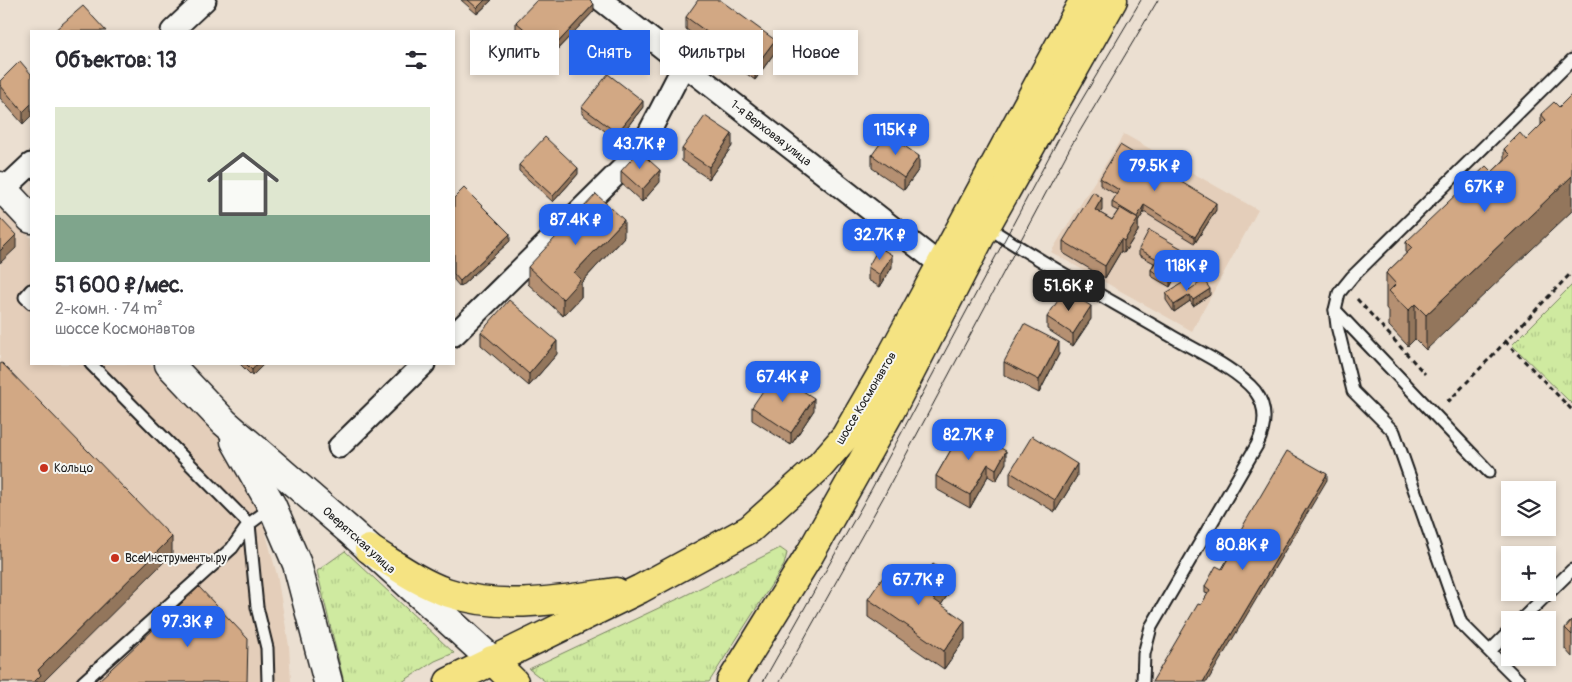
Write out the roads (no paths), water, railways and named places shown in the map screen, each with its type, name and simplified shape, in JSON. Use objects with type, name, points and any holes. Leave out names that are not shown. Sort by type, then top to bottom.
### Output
[{"type":"main road","name":"шоссе Космонавтов","points":[[449,682],[640,589],[750,528],[819,467],[845,437],[942,266],[1084,0]]},
{"type":"main road","name":"шоссе Космонавтов","points":[[731,682],[810,554],[866,454],[986,226],[1113,0]]},
{"type":"main road","points":[[1,190],[30,218]]},
{"type":"main road","name":"Оверятская улица","points":[[170,365],[224,422],[492,660]]},
{"type":"main road","name":"Оверятская улица","points":[[224,422],[272,506],[297,564],[326,679]]},
{"type":"main road","points":[[369,549],[423,582],[446,592],[471,598],[509,603],[546,601],[640,589]]},
{"type":"main road","points":[[492,660],[514,682]]},
{"type":"street","points":[[173,30],[205,0]]},
{"type":"street","name":"1-я Верховая улица","points":[[601,0],[660,46]]},
{"type":"street","points":[[455,334],[639,152],[679,75]]},
{"type":"street","name":"1-я Верховая улица","points":[[697,75],[942,266]]},
{"type":"street","points":[[1,190],[30,165]]},
{"type":"street","points":[[340,447],[423,365]]},
{"type":"lane","points":[[1520,682],[1461,623],[1394,432],[1353,391],[1336,326],[1335,310],[1339,293],[1344,286],[1572,60]]},
{"type":"lane","points":[[986,226],[1214,361],[1255,392],[1263,407],[1265,419],[1262,434],[1257,445],[1151,627],[1145,647],[1143,682]]},
{"type":"lane","points":[[30,291],[25,297],[30,302]]},
{"type":"lane","points":[[1335,310],[1489,472]]},
{"type":"lane","points":[[92,365],[249,524],[258,607],[267,648],[268,682]]},
{"type":"lane","points":[[83,682],[232,548],[249,524],[272,506]]},
{"type":"lane","points":[[1530,611],[1572,570]]},
{"type":"lane","points":[[1490,651],[1501,640]]},
{"type":"tram line","points":[[763,682],[871,490],[1058,140],[1141,0]]},
{"type":"tram line","points":[[780,682],[883,498],[1071,146],[1158,0]]},
{"type":"place","name":"Кольцо","points":[[44,468]]},
{"type":"place","name":"ВсеИнструменты.ру","points":[[115,558]]}]
